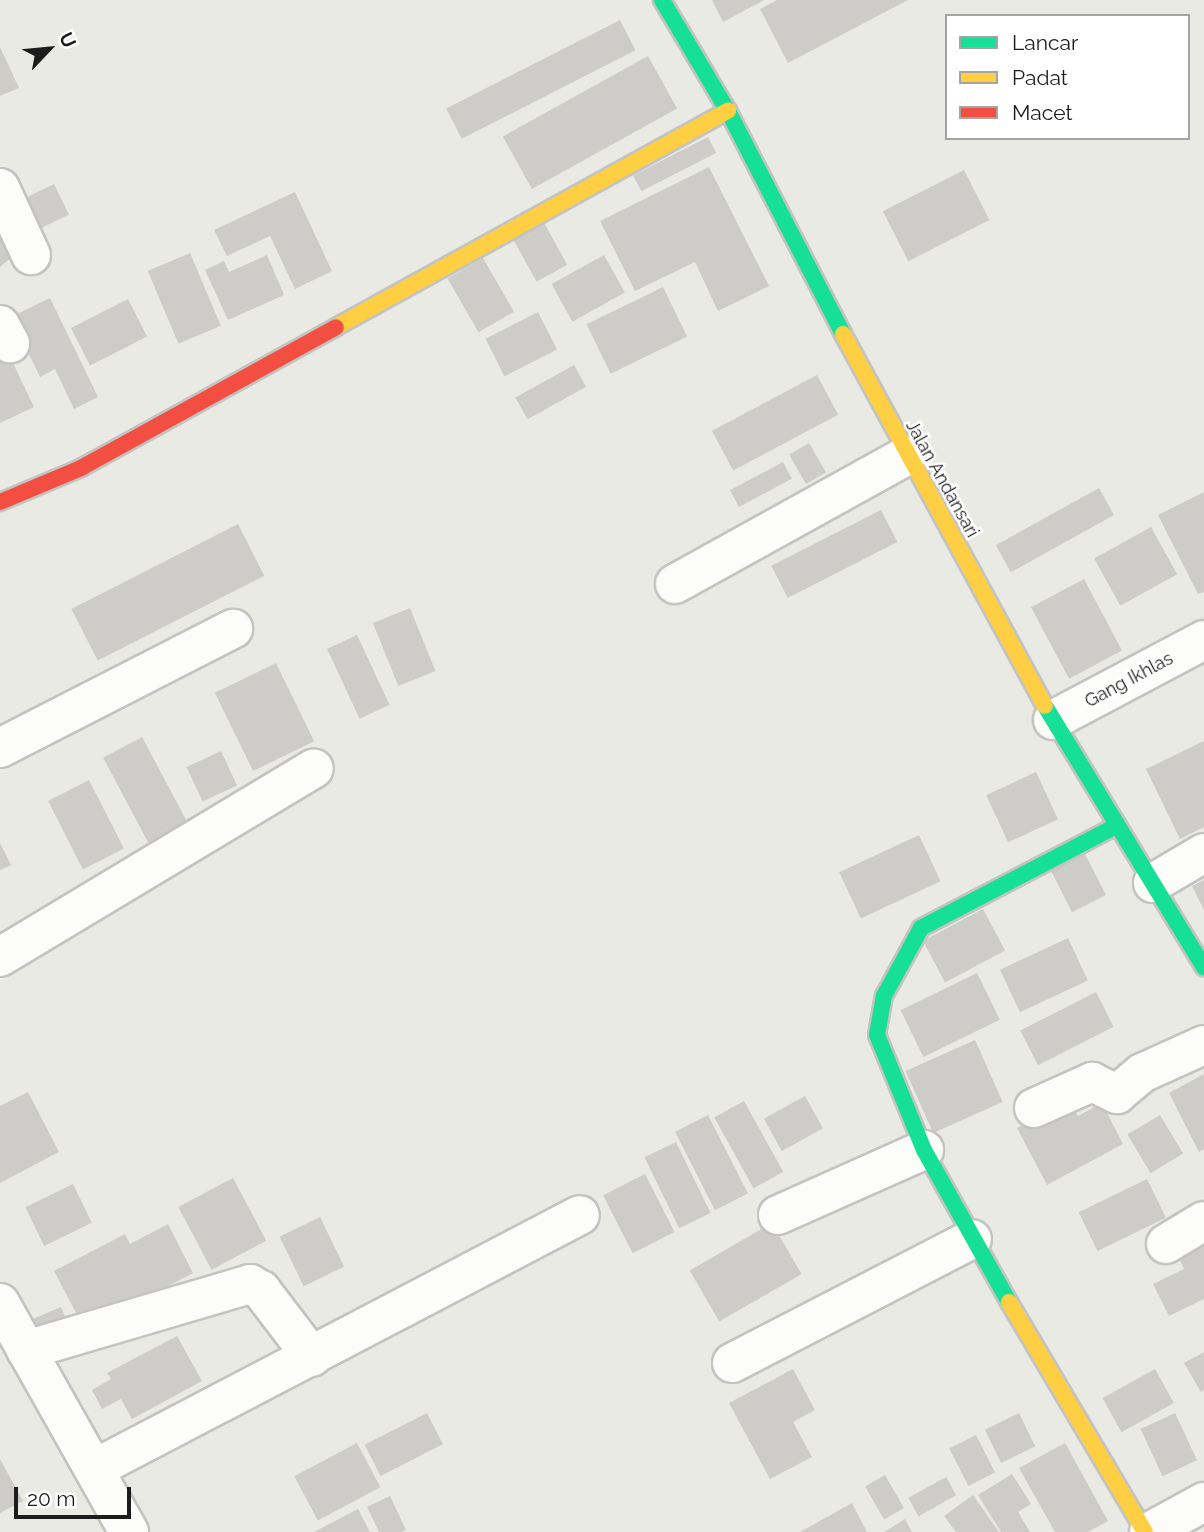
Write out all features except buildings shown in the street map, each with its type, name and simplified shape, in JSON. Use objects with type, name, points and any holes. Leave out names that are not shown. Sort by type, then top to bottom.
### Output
[{"type":"street","name":"Jalan Andansari","points":[[662,0],[728,111],[906,456],[1053,720],[1204,967]]},
{"type":"street","points":[[0,502],[81,468],[728,111]]},
{"type":"street","points":[[0,188],[31,255]]},
{"type":"street","points":[[674,584],[906,456]]},
{"type":"street","points":[[0,748],[233,629]]},
{"type":"street","name":"Gang Ikhlas","points":[[1053,720],[1204,640]]},
{"type":"street","points":[[0,957],[314,768]]},
{"type":"street","points":[[1116,826],[921,928],[884,996],[877,1035],[924,1150],[972,1239],[1147,1532],[1204,1502]]},
{"type":"street","points":[[1153,883],[1204,853]]},
{"type":"street","points":[[1034,1108],[1092,1082],[1117,1094],[1142,1073],[1204,1045]]},
{"type":"street","points":[[778,1215],[924,1150]]},
{"type":"street","points":[[94,1469],[312,1357],[580,1214]]},
{"type":"street","points":[[1166,1244],[1204,1221]]},
{"type":"street","points":[[732,1363],[972,1239]]},
{"type":"street","points":[[26,1350],[250,1284],[261,1290],[312,1357]]},
{"type":"street","points":[[0,1303],[129,1532]]},
{"type":"traffic: fast","points":[[662,0],[728,111],[843,334]]},
{"type":"traffic: fast","points":[[1045,706],[1204,967]]},
{"type":"traffic: fast","points":[[1009,1302],[924,1150],[877,1035],[884,996],[921,928],[1116,826]]},
{"type":"traffic: slow","points":[[336,327],[728,111]]},
{"type":"traffic: slow","points":[[843,334],[1045,706]]},
{"type":"traffic: slow","points":[[1009,1302],[1145,1532]]},
{"type":"traffic: jam","points":[[0,502],[81,468],[336,327]]}]
